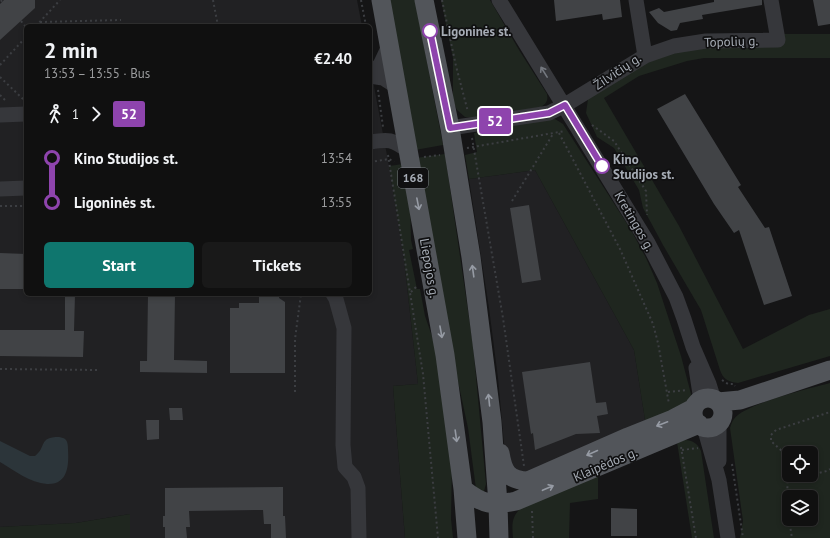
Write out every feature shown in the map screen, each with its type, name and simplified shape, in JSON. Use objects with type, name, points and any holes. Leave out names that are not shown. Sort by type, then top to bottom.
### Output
[{"type":"main road","name":"Liepojos g.","points":[[381,0],[445,355],[463,489],[467,537]]},
{"type":"main road","points":[[424,0],[450,128],[464,209],[480,320],[493,439],[501,538]]},
{"type":"main road","points":[[493,439],[499,448],[502,466],[506,473],[513,478],[528,481],[628,437],[676,426],[748,397],[830,370]]},
{"type":"main road","name":"Klaipėdos g.","points":[[498,504],[516,501],[676,426]]},
{"type":"main road","points":[[463,489],[480,501],[498,504]]},
{"type":"main road","points":[[501,538],[508,512],[516,501]]},
{"type":"main road","points":[[467,537],[474,529],[481,527],[487,528],[501,538]]},
{"type":"street","name":"Kretingos g.","points":[[500,0],[634,218],[666,275],[702,367],[709,412],[709,447],[719,480],[728,538]]},
{"type":"street","name":"Žilvičių g.","points":[[450,128],[549,113],[565,105],[645,56],[636,0]]},
{"type":"street","name":"Topolių g.","points":[[645,56],[674,46],[706,41],[778,40],[772,0]]},
{"type":"street","points":[[389,46],[380,65],[372,75],[390,82],[397,87]]},
{"type":"street","points":[[386,140],[397,124],[400,108]]},
{"type":"street","points":[[0,115],[24,109]]},
{"type":"street","points":[[372,142],[386,140],[399,143],[409,155]]},
{"type":"street","points":[[0,189],[24,188]]},
{"type":"street","points":[[334,296],[344,328],[345,467],[354,477],[358,488],[359,538]]},
{"type":"street","name":"Kretingos g.","points":[[693,347],[700,394],[719,430],[719,480]]},
{"type":"street","points":[[702,367],[719,389],[727,394],[748,397]]},
{"type":"street","points":[[676,426],[709,447]]},
{"type":"path","points":[[40,22],[60,0]]},
{"type":"path","points":[[213,0],[218,24]]},
{"type":"path","points":[[361,0],[366,24]]},
{"type":"path","points":[[442,0],[456,66],[467,107],[503,318],[524,471]]},
{"type":"path","points":[[40,22],[121,20]]},
{"type":"path","points":[[21,21],[24,25]]},
{"type":"path","points":[[0,65],[24,39]]},
{"type":"path","points":[[372,75],[386,140],[423,374],[438,538]]},
{"type":"path","points":[[0,76],[24,108]]},
{"type":"path","points":[[588,122],[614,141],[646,191],[648,220]]},
{"type":"path","points":[[372,162],[389,159],[394,162],[409,155],[454,152],[473,147],[559,133],[620,249],[653,324],[658,343],[670,410],[676,426],[696,538]]},
{"type":"path","points":[[512,201],[553,134]]},
{"type":"path","points":[[0,206],[24,206]]},
{"type":"path","points":[[404,250],[408,252]]},
{"type":"path","points":[[410,292],[418,285]]},
{"type":"path","points":[[295,392],[295,340],[301,296]]},
{"type":"path","points":[[0,369],[98,370]]},
{"type":"path","points":[[782,451],[771,441],[770,435],[776,430],[830,412]]},
{"type":"path","points":[[731,460],[743,538]]},
{"type":"path","points":[[818,473],[830,469]]},
{"type":"path","points":[[790,526],[792,538]]},
{"type":"shaded area","points":[[0,0],[357,0],[362,24],[24,24],[24,296],[372,296],[372,76],[389,166],[404,259],[418,384],[393,386],[405,538],[130,538],[130,514],[76,523],[0,527]]},
{"type":"shaded area","points":[[387,0],[415,0],[443,145],[415,150]]},
{"type":"shaded area","points":[[441,0],[490,0],[547,94],[546,103],[541,107],[476,118],[465,117],[457,110],[453,101],[453,58]]},
{"type":"shaded area","points":[[830,34],[830,58],[704,58],[687,61],[639,76],[604,98],[679,226],[743,349],[809,315],[830,309],[830,356],[734,383],[726,380],[721,373],[701,310],[643,208],[639,190],[614,148],[597,137],[586,113],[588,99],[640,53],[715,35]]},
{"type":"shaded area","points":[[555,119],[563,124],[631,230],[657,283],[681,356],[691,394],[690,401],[646,426],[634,350],[535,170],[469,179],[465,155],[477,152],[474,133]]},
{"type":"shaded area","points":[[445,154],[473,345],[486,484],[484,491],[481,493],[476,489],[468,428],[453,358],[415,158]]},
{"type":"shaded area","points":[[403,164],[410,196],[411,240],[413,249],[409,250],[417,289],[420,289],[425,316],[435,345],[452,464],[451,519],[453,538],[405,538],[393,386],[418,384],[404,259],[389,166]]},
{"type":"shaded area","points":[[535,170],[634,350],[646,426],[519,477],[505,454],[498,378],[489,308],[469,179]]},
{"type":"shaded area","points":[[830,383],[830,538],[740,538],[743,521],[730,428],[734,419],[740,413],[764,402]]},
{"type":"shaded area","points":[[52,437],[59,437],[67,441],[68,462],[66,473],[59,481],[47,484],[34,481],[22,476],[0,462],[0,441],[30,456],[35,456],[39,453],[45,441]]},
{"type":"shaded area","points":[[685,440],[695,443],[701,451],[714,538],[692,538],[677,442]]},
{"type":"shaded area","points":[[598,474],[598,499],[570,503],[569,538],[513,538],[512,526],[514,518],[521,508]]},
{"type":"shaded area","points":[[130,514],[130,538],[0,538],[0,527],[76,523]]},
{"type":"building","points":[[4,0],[35,0],[35,8],[0,40],[0,4]]},
{"type":"building","points":[[554,0],[620,0],[622,17],[603,20],[602,14],[556,21]]},
{"type":"building","points":[[714,0],[762,0],[762,5],[702,15],[703,19],[680,23],[677,30],[671,31],[658,23],[649,12],[659,8],[664,12],[714,2]]},
{"type":"building","points":[[813,0],[830,0],[830,24],[818,26]]},
{"type":"building","points":[[685,94],[741,185],[738,187],[765,228],[769,227],[792,296],[764,305],[739,230],[734,233],[714,204],[657,109]]},
{"type":"building","points":[[529,205],[541,280],[522,283],[510,208]]},
{"type":"building","points":[[0,253],[24,254],[24,289],[0,289]]},
{"type":"building","points":[[65,296],[75,296],[74,331],[84,331],[83,357],[0,356],[0,330],[65,330]]},
{"type":"building","points":[[148,296],[175,296],[174,360],[207,361],[207,373],[140,372],[140,361],[147,361]]},
{"type":"building","points":[[259,296],[279,296],[279,298],[285,302],[285,373],[230,373],[230,308],[239,308],[239,303],[259,303]]},
{"type":"building","points":[[590,362],[596,403],[606,402],[608,414],[597,416],[600,433],[576,434],[535,450],[533,433],[531,434],[522,372]]},
{"type":"building","points":[[169,408],[182,408],[183,420],[170,420]]},
{"type":"building","points":[[146,420],[159,420],[159,439],[147,440]]},
{"type":"building","points":[[283,487],[283,516],[285,516],[286,538],[271,538],[271,524],[264,524],[263,510],[189,511],[190,527],[186,527],[187,538],[165,538],[163,516],[165,516],[165,488]]},
{"type":"building","points":[[611,508],[637,509],[637,536],[611,536]]},
{"type":"bus line","name":"52","points":[[430,31],[450,128],[549,113],[565,105],[602,166]]},
{"type":"place","name":"Ligoninės st.","points":[[430,31]]},
{"type":"place","name":"Kino Studijos st.","points":[[602,166]]}]
